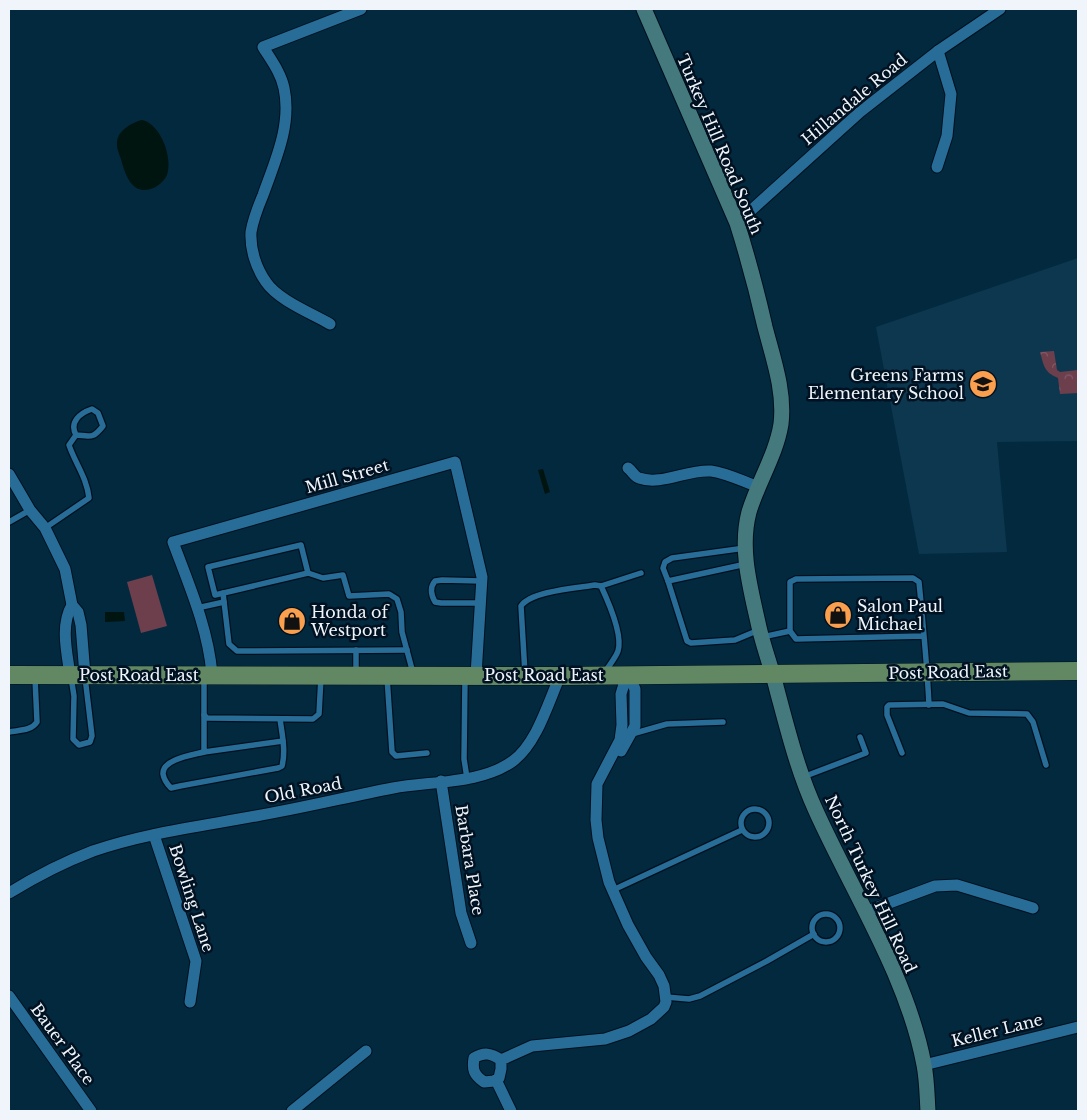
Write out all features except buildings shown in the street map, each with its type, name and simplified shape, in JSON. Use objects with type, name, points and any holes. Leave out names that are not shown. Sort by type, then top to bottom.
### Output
[{"type":"main road","name":"Post Road East","points":[[9,675],[560,676],[1078,670]]},
{"type":"street","points":[[330,324],[278,294],[266,283],[258,268],[252,250],[251,231],[280,150],[285,127],[284,88],[278,70],[263,47],[361,9]]},
{"type":"street","name":"Turkey Hill Road South","points":[[644,9],[737,223],[747,254],[777,374],[781,400],[781,422],[777,443],[749,512],[745,548],[746,564],[760,634],[772,674]]},
{"type":"street","name":"Hillandale Road","points":[[737,223],[860,112],[938,51],[1000,9]]},
{"type":"street","points":[[937,167],[948,136],[951,94],[938,51]]},
{"type":"street","name":"Mill Street","points":[[208,674],[207,642],[198,608],[173,542],[456,462],[482,577],[471,675]]},
{"type":"street","points":[[628,468],[638,478],[652,480],[679,476],[695,471],[713,471],[759,487]]},
{"type":"street","points":[[9,474],[30,510],[45,528],[65,570],[72,605],[67,613],[66,622],[67,651],[78,675]]},
{"type":"street","name":"North Turkey Hill Road","points":[[772,674],[785,724],[815,809],[904,998],[924,1065],[928,1111]]},
{"type":"street","points":[[597,797],[605,778],[636,726],[636,694],[628,675]]},
{"type":"street","points":[[501,1060],[532,1046],[605,1039],[629,1031],[651,1019],[664,1007],[666,997],[659,975],[646,957],[628,925],[609,882],[598,838],[596,820],[597,784],[620,740],[622,725],[621,694],[628,675]]},
{"type":"street","name":"Old Road","points":[[9,893],[42,874],[76,858],[126,841],[395,788],[466,778],[495,771],[509,764],[522,753],[536,732],[560,676]]},
{"type":"street","name":"Barbara Place","points":[[441,782],[461,914],[470,943]]},
{"type":"street","name":"Bowling Lane","points":[[154,835],[196,961],[190,1002]]},
{"type":"street","points":[[865,912],[935,886],[957,885],[1033,908]]},
{"type":"street","name":"Bauer Place","points":[[9,996],[91,1111]]},
{"type":"street","name":"Keller Lane","points":[[924,1065],[1078,1027]]},
{"type":"street","points":[[293,1111],[366,1051]]},
{"type":"street","points":[[488,1053],[501,1060],[499,1078],[484,1082],[476,1077],[472,1068],[474,1058],[488,1053]]},
{"type":"street","points":[[496,1080],[511,1111]]},
{"type":"lane","points":[[92,409],[98,413],[103,426],[98,433],[91,437],[76,435],[74,423],[78,416],[92,409]]},
{"type":"lane","points":[[45,528],[89,498],[84,478],[70,445],[76,435]]},
{"type":"lane","points":[[9,522],[30,510]]},
{"type":"lane","points":[[308,574],[302,545],[208,567],[215,595],[308,574],[323,578],[343,575],[349,596],[389,594],[397,599],[401,612],[402,632],[414,676]]},
{"type":"lane","points":[[745,548],[672,558],[665,562],[663,568],[687,641],[691,643],[736,640],[760,634],[790,631]]},
{"type":"lane","points":[[668,581],[746,564]]},
{"type":"lane","points":[[526,676],[521,606],[524,601],[546,593],[595,585],[601,586],[641,573]]},
{"type":"lane","points":[[924,636],[796,639],[790,631],[790,582],[796,579],[913,578],[918,582],[924,636],[928,672],[929,704]]},
{"type":"lane","points":[[479,603],[435,602],[432,588],[436,581],[442,580],[481,581]]},
{"type":"lane","points":[[601,586],[613,616],[619,643],[618,652],[602,675]]},
{"type":"lane","points":[[223,593],[229,644],[237,651],[407,650]]},
{"type":"lane","points":[[198,608],[224,602]]},
{"type":"lane","points":[[356,650],[356,675]]},
{"type":"lane","points":[[204,752],[204,715],[208,674]]},
{"type":"lane","points":[[9,732],[29,729],[34,727],[37,722],[35,675]]},
{"type":"lane","points":[[78,675],[92,736],[90,742],[79,745],[73,739],[74,696],[78,675]]},
{"type":"lane","points":[[204,715],[207,718],[313,719],[319,714],[321,675]]},
{"type":"lane","points":[[387,675],[392,752],[396,756],[427,753]]},
{"type":"lane","points":[[466,778],[464,759],[471,675]]},
{"type":"lane","points":[[902,753],[887,715],[887,707],[889,705],[943,704],[969,713],[1027,714],[1033,722],[1046,765]]},
{"type":"lane","points":[[280,719],[283,742],[284,760],[282,766],[171,788],[164,777],[163,769],[166,765],[176,760],[204,752],[283,742]]},
{"type":"lane","points":[[630,734],[667,724],[723,722]]},
{"type":"lane","points":[[803,777],[866,753],[860,737]]},
{"type":"lane","points":[[756,809],[763,811],[768,817],[767,831],[761,836],[747,835],[742,830],[740,822],[748,810],[756,809]]},
{"type":"lane","points":[[612,890],[742,830]]},
{"type":"lane","points":[[820,915],[833,915],[839,921],[839,934],[833,940],[824,942],[814,934],[813,925],[820,915]]},
{"type":"lane","points":[[666,997],[689,999],[700,996],[814,934]]},
{"type":"shaded area","points":[[142,120],[155,128],[160,135],[167,151],[168,160],[165,179],[158,186],[149,190],[135,187],[128,179],[117,145],[117,140],[125,128]]},
{"type":"shaded area","name":"Greens Farms Elementary School","points":[[1078,258],[1078,441],[997,442],[1007,552],[919,554],[876,327]]},
{"type":"shaded area","points":[[543,469],[550,492],[545,494],[538,470]]},
{"type":"shaded area","points":[[105,612],[124,612],[125,621],[105,622]]},
{"type":"green space","points":[[1054,351],[1057,370],[1060,372],[1078,370],[1078,393],[1060,394],[1058,378],[1047,371],[1040,352]]},
{"type":"green space","points":[[152,575],[167,626],[141,633],[127,582]]},
{"type":"place","name":"Greens Farms Elementary School","points":[[983,384]]},
{"type":"place","name":"Salon Paul Michael","points":[[838,615]]},
{"type":"place","name":"Honda of Westport","points":[[292,621]]}]
